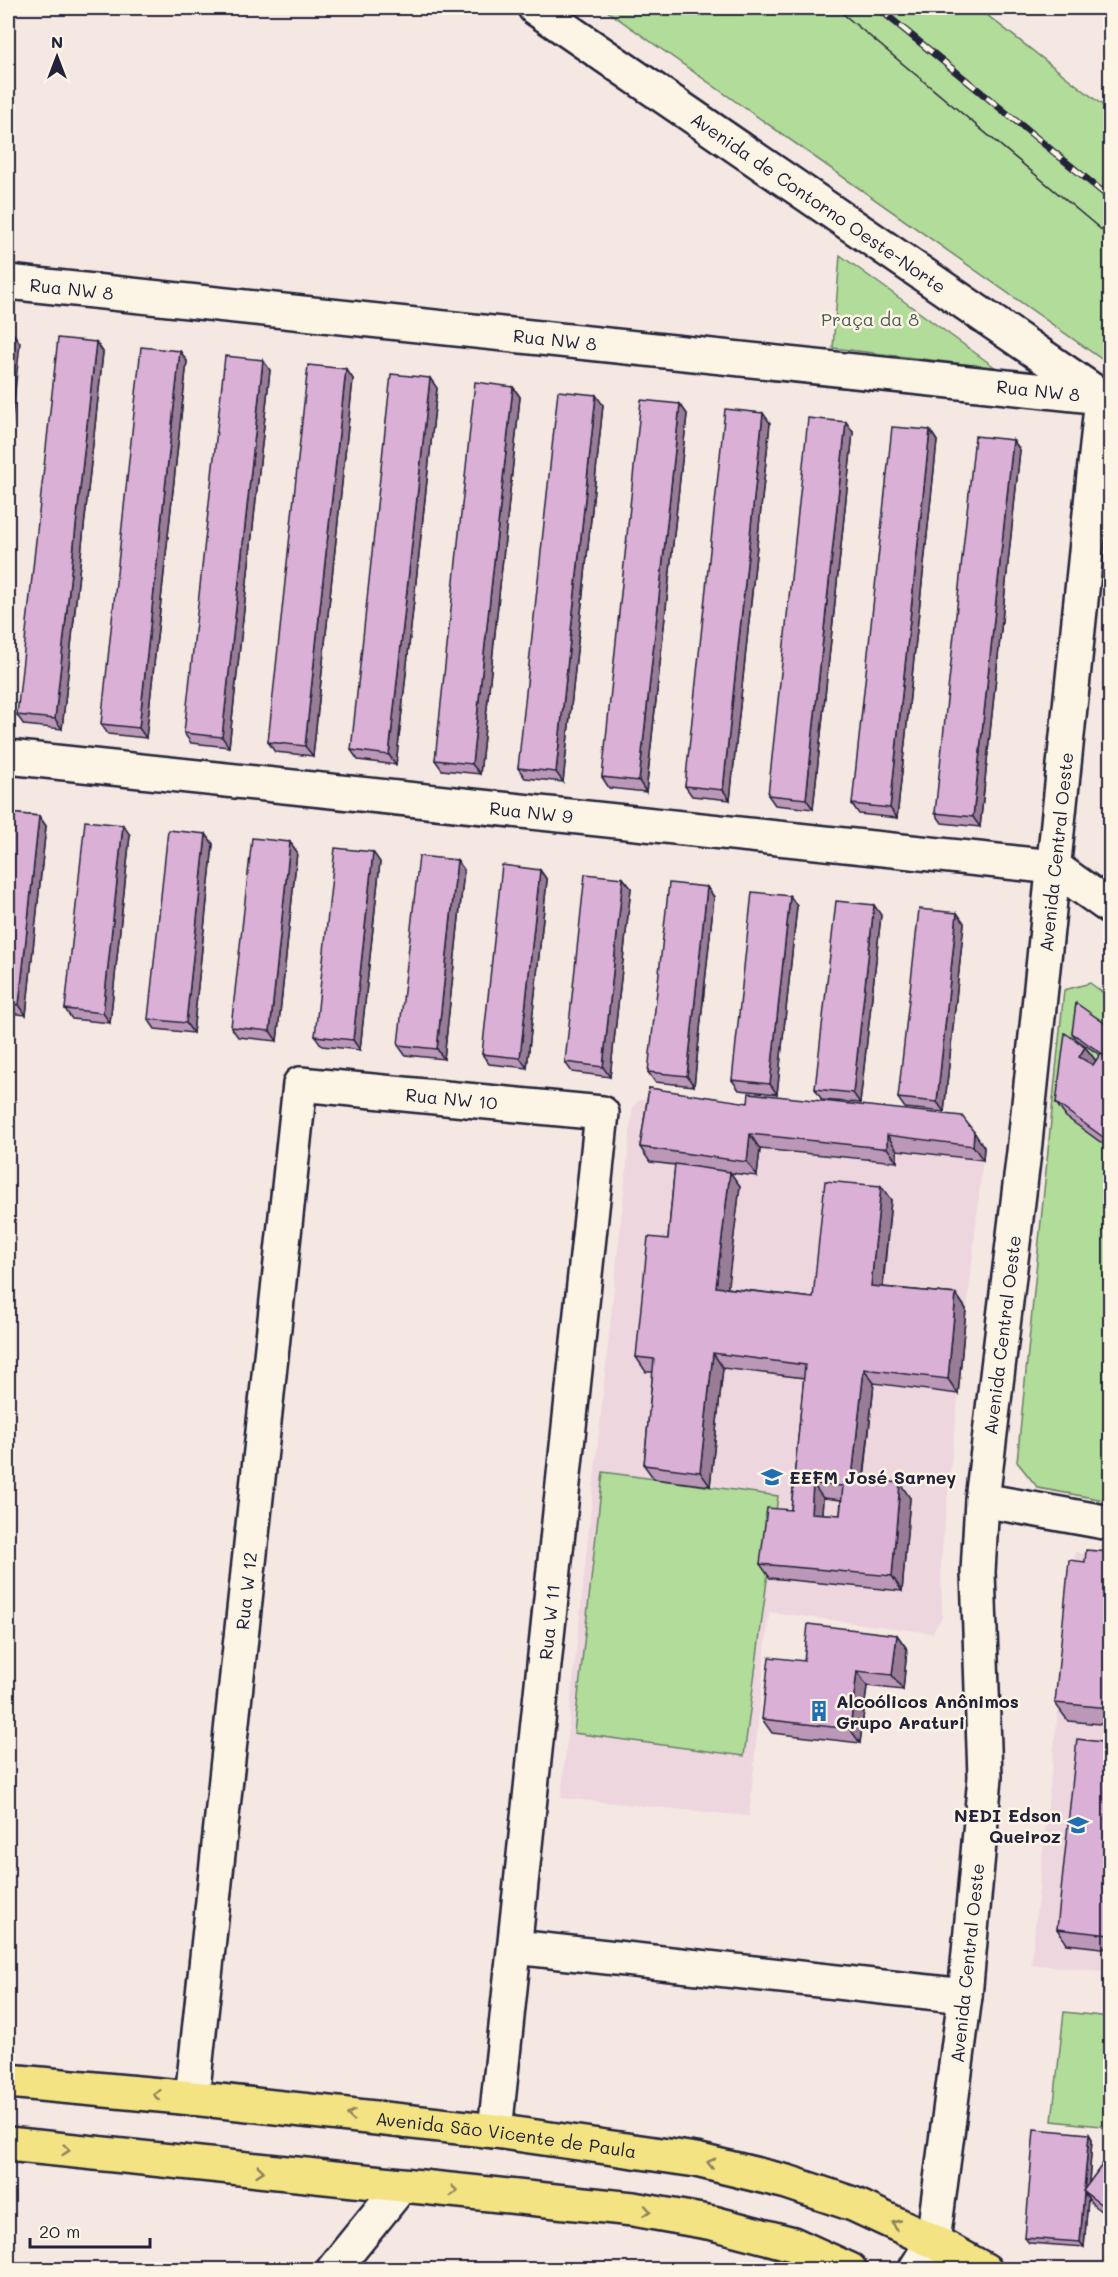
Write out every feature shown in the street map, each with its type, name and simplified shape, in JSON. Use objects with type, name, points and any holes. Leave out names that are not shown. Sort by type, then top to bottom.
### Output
[{"type":"main road","name":"Avenida São Vicente de Paula","points":[[8,2081],[192,2098],[495,2131],[696,2160],[787,2182],[853,2204],[933,2241],[985,2270]]},
{"type":"main road","points":[[8,2144],[633,2209],[713,2223],[793,2244],[850,2270]]},
{"type":"street","name":"Avenida de Contorno Oeste-Norte","points":[[535,8],[1108,399]]},
{"type":"street","name":"Rua NW 8","points":[[8,282],[1108,399]]},
{"type":"street","name":"Avenida Central Oeste","points":[[915,2270],[933,2241],[965,1996],[985,1777],[978,1572],[982,1500],[1024,1152],[1108,399]]},
{"type":"street","name":"Rua NW 9","points":[[8,757],[1054,867]]},
{"type":"street","points":[[1054,867],[1110,907]]},
{"type":"street","name":"Rua NW 10","points":[[300,1084],[602,1113]]},
{"type":"street","name":"Rua W 12","points":[[192,2098],[300,1084]]},
{"type":"street","name":"Rua W 11","points":[[495,2131],[602,1113]]},
{"type":"street","points":[[982,1500],[1110,1523]]},
{"type":"street","points":[[515,1947],[965,1996]]},
{"type":"street","points":[[333,2270],[401,2186]]},
{"type":"shaded area","name":"EEFM José Sarney","points":[[650,1097],[972,1130],[984,1147],[941,1560],[942,1617],[932,1633],[769,1612],[749,1816],[561,1798],[633,1107],[638,1101]]},
{"type":"shaded area","name":"NEDI Edson Queiroz","points":[[1075,1552],[1110,1560],[1110,1972],[1031,1964]]},
{"type":"green space","points":[[603,8],[978,8],[1110,111],[1110,365]]},
{"type":"green space","name":"Praça da 8","points":[[840,255],[996,368],[833,348]]},
{"type":"green space","points":[[1090,983],[1110,998],[1110,1501],[1038,1488],[1017,1462],[1064,990]]},
{"type":"green space","points":[[603,1472],[778,1496],[744,1756],[574,1733]]},
{"type":"green space","points":[[1064,2012],[1110,2017],[1110,2127],[1052,2121]]},
{"type":"building","points":[[8,333],[13,333],[8,382]]},
{"type":"building","points":[[58,338],[96,342],[55,719],[17,715]]},
{"type":"building","points":[[141,347],[180,351],[139,728],[101,724]]},
{"type":"building","points":[[225,356],[263,360],[222,737],[184,733]]},
{"type":"building","points":[[308,365],[346,369],[305,746],[268,742]]},
{"type":"building","points":[[391,374],[430,378],[389,755],[351,750]]},
{"type":"building","points":[[475,382],[513,387],[472,764],[435,760]]},
{"type":"building","points":[[558,391],[596,395],[556,772],[518,768]]},
{"type":"building","points":[[641,400],[680,404],[639,781],[602,777]]},
{"type":"building","points":[[725,409],[763,413],[723,790],[685,786]]},
{"type":"building","points":[[808,418],[846,422],[806,799],[768,795]]},
{"type":"building","points":[[892,427],[930,430],[890,808],[852,804]]},
{"type":"building","points":[[975,436],[1013,440],[973,817],[935,813]]},
{"type":"building","points":[[8,813],[39,816],[19,1005],[8,1003]]},
{"type":"building","points":[[85,821],[123,825],[103,1013],[65,1009]]},
{"type":"building","points":[[168,830],[206,834],[186,1023],[148,1019]]},
{"type":"building","points":[[252,838],[290,842],[270,1031],[231,1027]]},
{"type":"building","points":[[335,848],[373,852],[353,1040],[315,1036]]},
{"type":"building","points":[[419,856],[457,860],[437,1049],[398,1045]]},
{"type":"building","points":[[502,865],[540,870],[520,1058],[482,1054]]},
{"type":"building","points":[[585,874],[623,878],[603,1067],[565,1062]]},
{"type":"building","points":[[669,883],[707,887],[687,1076],[648,1072]]},
{"type":"building","points":[[752,892],[790,896],[770,1084],[732,1080]]},
{"type":"building","points":[[836,901],[874,905],[853,1093],[815,1089]]},
{"type":"building","points":[[919,909],[957,913],[937,1102],[898,1098]]},
{"type":"building","points":[[1076,1003],[1110,1027],[1110,1059],[1072,1033]]},
{"type":"building","points":[[1065,1033],[1085,1047],[1079,1057],[1093,1065],[1101,1053],[1110,1060],[1110,1142],[1056,1103]]},
{"type":"building","points":[[649,1088],[748,1103],[749,1093],[962,1116],[974,1132],[973,1146],[887,1135],[887,1148],[881,1148],[750,1134],[747,1162],[640,1147]]},
{"type":"building","points":[[675,1164],[730,1172],[716,1287],[813,1298],[825,1181],[881,1186],[871,1286],[956,1294],[948,1379],[864,1369],[852,1478],[900,1483],[892,1576],[760,1564],[767,1508],[791,1510],[805,1365],[713,1353],[700,1472],[644,1465],[654,1359],[636,1357],[648,1237],[668,1239]],"holes":[[[813,1484],[843,1486],[840,1515],[811,1513]]]},
{"type":"building","points":[[1086,1550],[1110,1552],[1110,1708],[1055,1703],[1069,1560],[1085,1562]]},
{"type":"building","name":"Alcoólicos Anônimos Grupo Araturi","points":[[808,1624],[897,1635],[892,1675],[857,1671],[850,1729],[762,1719],[769,1657],[804,1661]]},
{"type":"building","points":[[1077,1739],[1110,1743],[1110,1935],[1057,1929]]},
{"type":"building","points":[[1034,2129],[1089,2134],[1080,2242],[1025,2238]]},
{"type":"building","points":[[1110,2154],[1110,2211],[1083,2191]]},
{"type":"tram line","points":[[836,8],[1110,237]]},
{"type":"railway","points":[[878,8],[1110,198]]},
{"type":"place","name":"EEFM José Sarney","points":[[772,1477]]},
{"type":"place","name":"Alcoólicos Anônimos Grupo Araturi","points":[[819,1711]]},
{"type":"place","name":"NEDI Edson Queiroz","points":[[1078,1825]]}]
